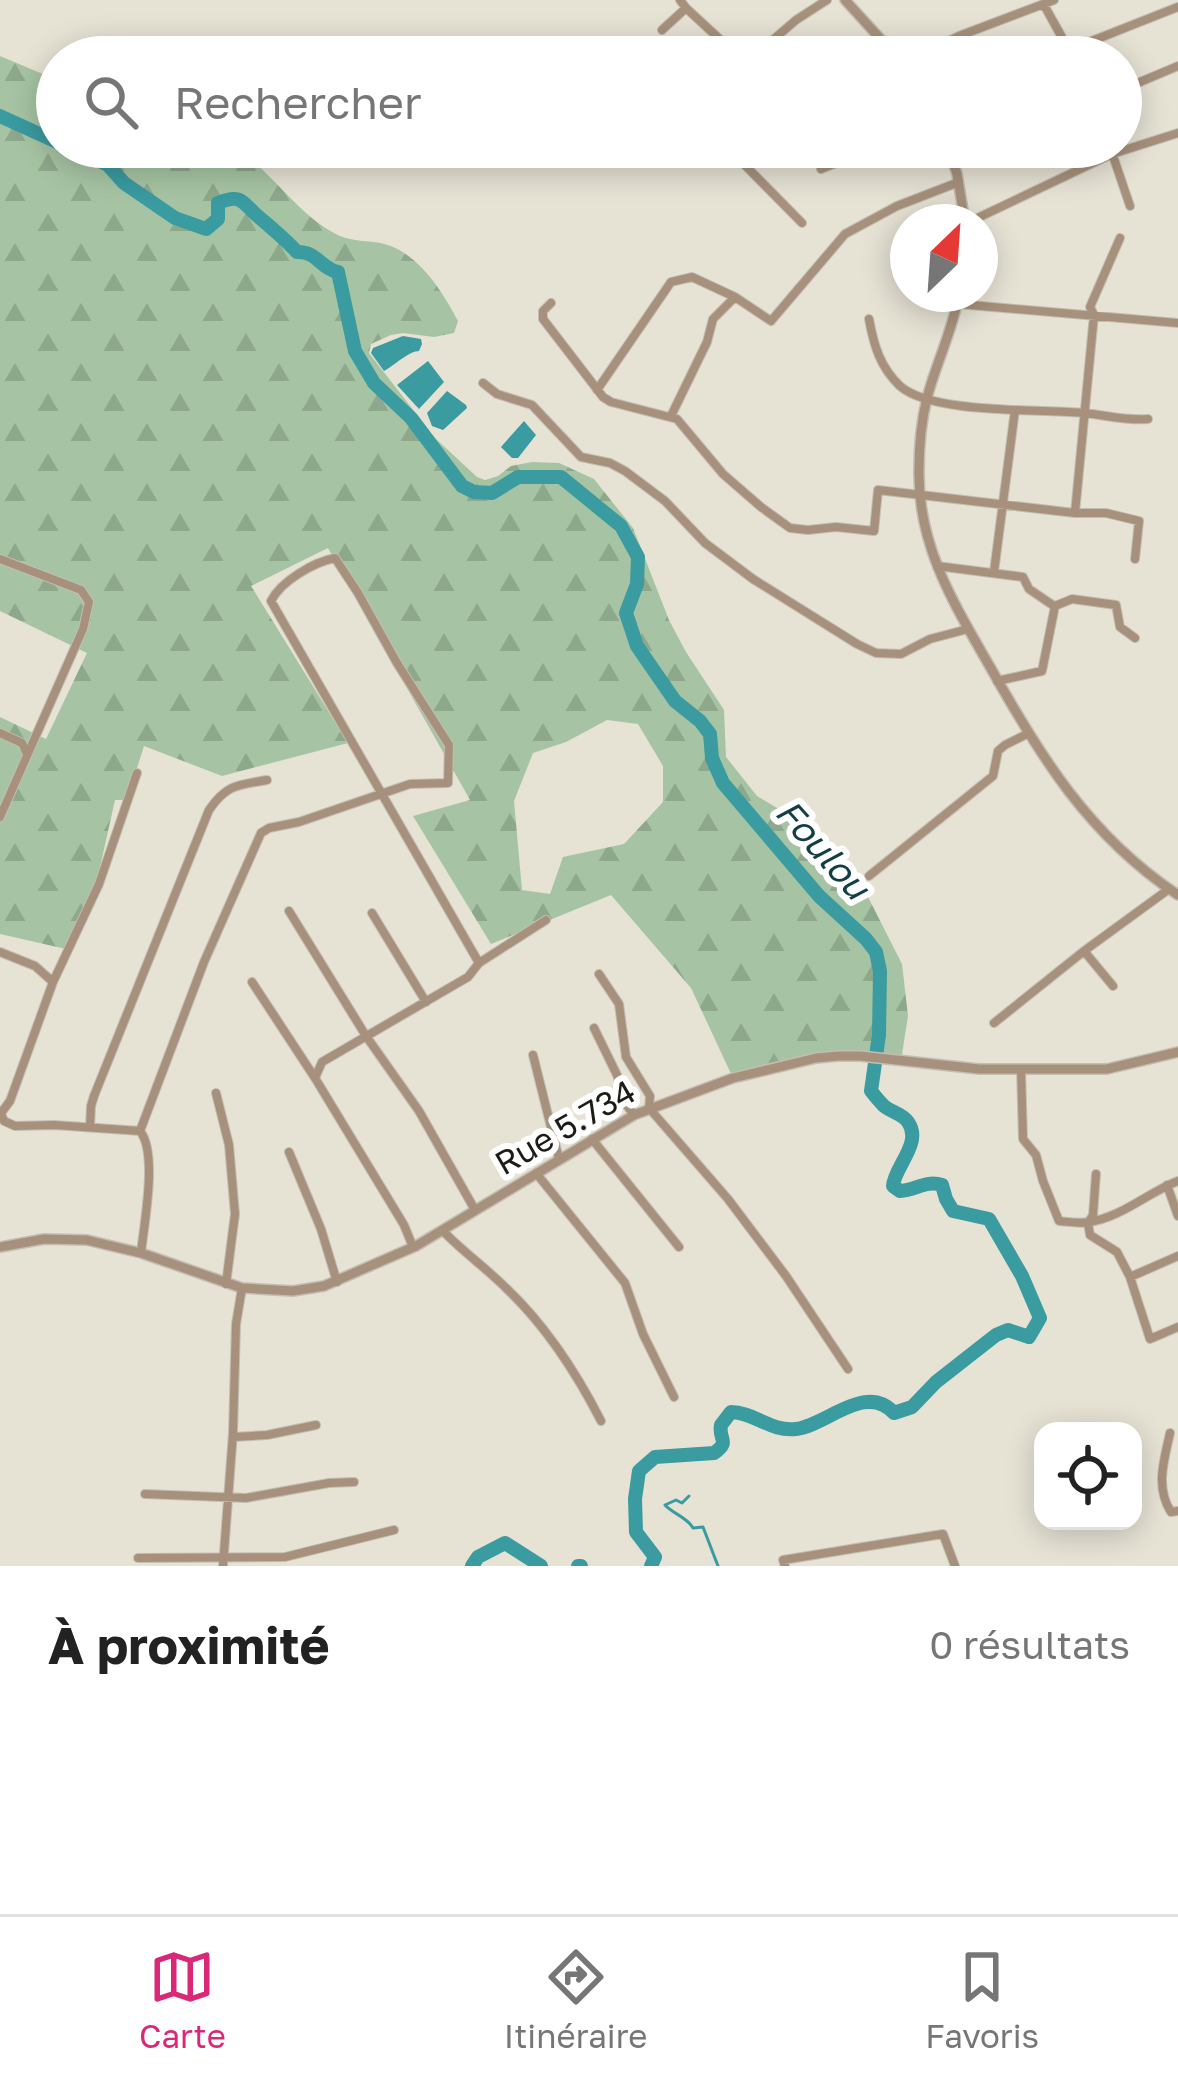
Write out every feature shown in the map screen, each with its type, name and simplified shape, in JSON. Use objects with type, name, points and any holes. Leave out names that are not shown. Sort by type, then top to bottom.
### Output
[{"type":"street","points":[[777,36],[826,0]]},
{"type":"street","points":[[845,0],[878,36]]},
{"type":"street","points":[[1161,0],[1173,8]]},
{"type":"street","points":[[962,36],[1049,2],[1063,36]]},
{"type":"street","points":[[662,30],[683,4],[717,36]]},
{"type":"street","points":[[1111,36],[1173,8]]},
{"type":"street","points":[[1142,82],[1178,66]]},
{"type":"street","points":[[1142,142],[1178,133]]},
{"type":"street","points":[[748,168],[802,223]]},
{"type":"street","points":[[955,168],[963,204]]},
{"type":"street","points":[[998,206],[1075,168]]},
{"type":"street","points":[[1117,168],[1130,206]]},
{"type":"street","points":[[597,390],[671,282],[692,277],[771,321],[845,234],[897,206],[958,182]]},
{"type":"street","points":[[1075,513],[1094,316],[1090,307],[1120,238]]},
{"type":"street","points":[[671,416],[707,342],[713,319],[735,297]]},
{"type":"street","points":[[551,303],[543,311],[544,320],[597,390],[610,402],[677,419],[723,474],[790,528],[874,530],[878,490],[1106,513],[1139,521],[1135,559]]},
{"type":"street","points":[[998,304],[1178,323]]},
{"type":"street","points":[[954,312],[921,433],[920,495],[928,544],[968,629],[1027,734],[1085,813],[1174,892],[1084,951],[994,1023]]},
{"type":"street","points":[[869,320],[883,366],[902,388],[927,398],[985,409],[1148,419]]},
{"type":"street","points":[[483,383],[497,394],[532,405],[581,457],[625,471],[753,579],[857,644],[876,653],[901,654],[930,639],[968,629]]},
{"type":"street","points":[[994,572],[1015,410]]},
{"type":"street","points":[[140,1131],[204,962],[261,833],[269,828],[299,822],[380,794],[410,784],[448,784],[448,745],[335,558],[322,560],[276,591],[271,601],[380,794],[479,963]]},
{"type":"street","points":[[0,559],[81,590],[89,602],[83,629],[0,817]]},
{"type":"street","points":[[937,566],[1023,577],[1029,589],[1055,606]]},
{"type":"street","points":[[1055,606],[1072,598],[1116,605],[1120,627],[1135,638]]},
{"type":"street","points":[[997,681],[1042,671],[1055,606]]},
{"type":"street","points":[[0,733],[22,743],[27,755]]},
{"type":"street","points":[[869,876],[993,776],[998,752],[1027,734]]},
{"type":"street","points":[[11,1126],[0,1111],[10,1101],[53,982],[99,884],[137,773]]},
{"type":"street","points":[[90,1127],[94,1096],[202,824],[220,794],[230,787],[268,780]]},
{"type":"street","points":[[289,911],[419,1111],[475,1210]]},
{"type":"street","points":[[372,913],[426,1002]]},
{"type":"street","points":[[315,1078],[322,1062],[468,977],[479,963],[546,920]]},
{"type":"street","points":[[1084,951],[1112,986]]},
{"type":"street","points":[[0,952],[35,966],[53,982]]},
{"type":"street","points":[[599,974],[619,1004],[626,1058],[644,1081],[649,1108],[728,1199],[848,1369]]},
{"type":"street","points":[[252,982],[315,1078],[413,1247]]},
{"type":"street","points":[[594,1028],[634,1115]]},
{"type":"street","name":"Rue 5.734","points":[[0,1247],[44,1239],[88,1240],[242,1288],[293,1291],[337,1282],[413,1247],[634,1115],[770,1068],[816,1058],[860,1056],[961,1068],[1107,1070],[1178,1052]]},
{"type":"street","points":[[533,1054],[560,1159]]},
{"type":"street","points":[[1021,1070],[1023,1139],[1036,1155],[1059,1221],[1088,1223],[1120,1214],[1139,1199],[1178,1181]]},
{"type":"street","points":[[217,1093],[229,1145],[235,1214],[226,1284]]},
{"type":"street","points":[[0,1131],[11,1126],[140,1131],[147,1138],[150,1160],[141,1253]]},
{"type":"street","points":[[592,1139],[679,1247]]},
{"type":"street","points":[[289,1152],[337,1282]]},
{"type":"street","points":[[536,1173],[625,1283],[643,1334],[674,1397]]},
{"type":"street","points":[[1096,1174],[1090,1235],[1118,1252],[1150,1339],[1178,1327]]},
{"type":"street","points":[[1167,1185],[1178,1216]]},
{"type":"street","points":[[442,1230],[528,1311],[601,1421]]},
{"type":"street","points":[[1130,1277],[1178,1256]]},
{"type":"street","points":[[223,1562],[242,1288]]},
{"type":"street","points":[[233,1437],[316,1425]]},
{"type":"street","points":[[1170,1433],[1161,1479],[1163,1500],[1171,1513],[1178,1511]]},
{"type":"street","points":[[145,1494],[228,1498],[354,1482]]},
{"type":"street","points":[[138,1558],[223,1562],[285,1557],[394,1530]]},
{"type":"street","points":[[785,1566],[783,1560],[943,1534],[955,1566]]},
{"type":"green space","points":[[0,56],[36,71],[36,168],[261,168],[334,233],[393,247],[427,273],[458,321],[454,333],[391,335],[371,344],[369,353],[435,438],[477,477],[485,480],[511,466],[532,462],[559,463],[594,479],[633,528],[669,620],[724,710],[726,757],[757,796],[814,830],[819,846],[810,859],[832,883],[846,876],[867,895],[902,964],[908,1016],[901,1061],[816,1058],[733,1078],[691,988],[611,895],[491,944],[413,816],[470,800],[328,548],[251,586],[348,743],[222,776],[144,746],[127,800],[115,800],[94,894],[66,949],[0,934],[0,717],[46,739],[87,653],[0,611]],"holes":[[[607,720],[638,724],[663,766],[663,802],[624,844],[563,857],[550,894],[522,890],[514,801],[533,753]]]},
{"type":"water","points":[[403,336],[421,339],[419,351],[384,371],[371,353],[373,348]]},
{"type":"water","points":[[428,361],[444,382],[419,409],[397,385]]},
{"type":"water","points":[[447,391],[467,408],[443,430],[432,426],[427,413]]},
{"type":"water","points":[[524,421],[536,435],[518,458],[512,458],[501,447]]},
{"type":"waterway","name":"Foulou","points":[[0,116],[36,132]]},
{"type":"waterway","name":"Foulou","points":[[111,168],[124,183],[175,218],[206,229],[218,219],[218,203],[238,199],[297,252],[338,272],[355,351],[374,383],[411,418],[462,486],[492,493],[518,477],[561,477],[621,526],[638,557],[637,584],[626,613],[637,646],[675,701],[710,734],[712,758],[723,783],[819,896],[876,952],[879,1035],[871,1091],[906,1119],[912,1130],[893,1186],[900,1191],[942,1185],[953,1211],[989,1219],[1040,1318],[1029,1337],[1008,1330],[996,1335],[912,1407],[894,1413],[883,1405],[859,1403],[796,1429],[731,1412],[721,1425],[722,1446],[714,1453],[655,1457],[639,1471],[635,1499],[636,1532],[655,1557],[651,1566]]},
{"type":"waterway","points":[[689,1496],[682,1503],[676,1500],[665,1505],[693,1528],[703,1527],[718,1566]]},
{"type":"waterway","name":"Foulou","points":[[472,1566],[478,1557],[505,1543],[541,1566]]}]
